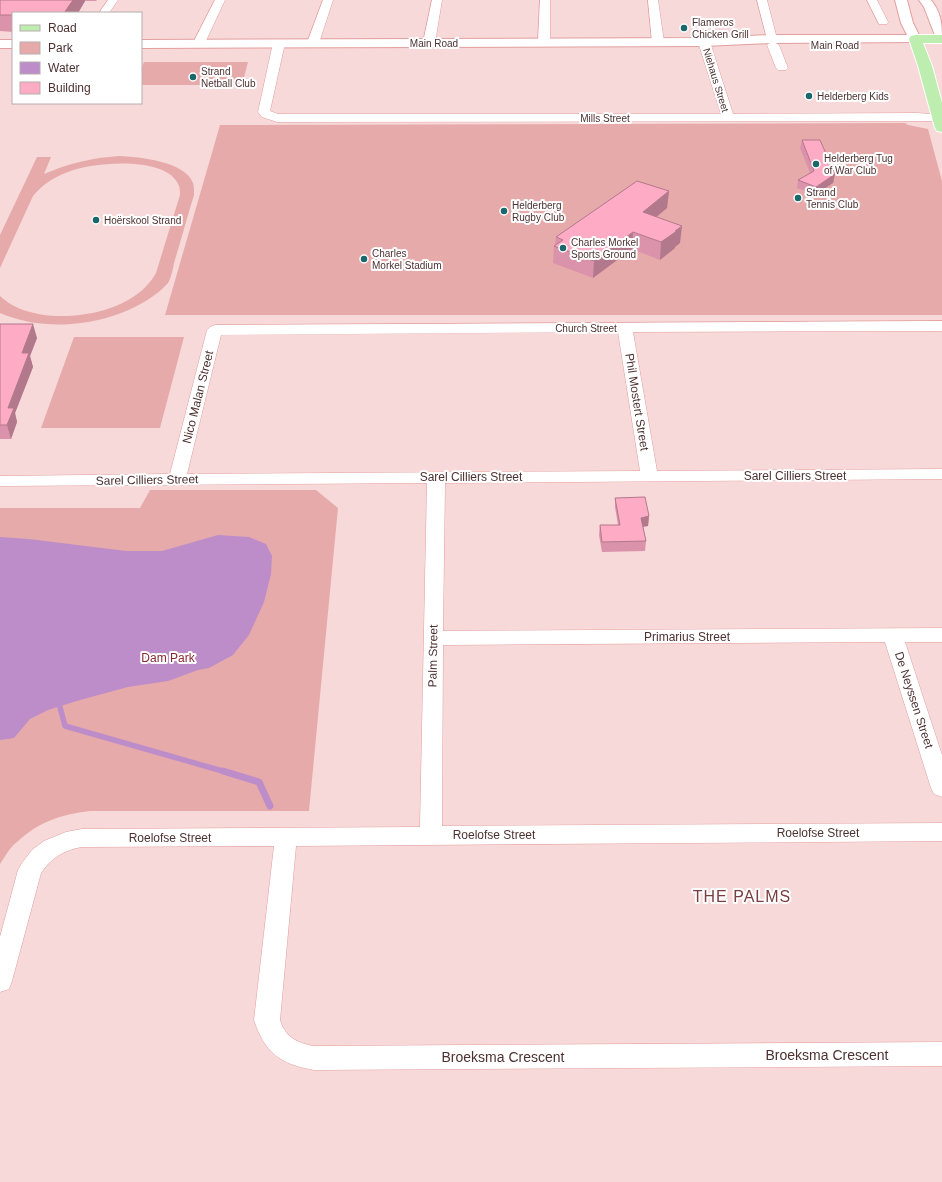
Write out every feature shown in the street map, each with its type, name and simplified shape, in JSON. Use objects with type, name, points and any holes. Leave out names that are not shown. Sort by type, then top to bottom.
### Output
[{"type":"main road","points":[[901,0],[907,23],[916,42],[940,123]]},
{"type":"main road","points":[[925,0],[930,7],[942,39]]},
{"type":"main road","points":[[876,38],[893,33],[907,23]]},
{"type":"main road","name":"Main Road","points":[[773,42],[876,38],[942,46]]},
{"type":"main road","name":"Main Road","points":[[142,44],[916,42],[942,39]]},
{"type":"main road","points":[[0,44],[12,44]]},
{"type":"street","points":[[105,12],[113,0]]},
{"type":"street","points":[[199,43],[220,0]]},
{"type":"street","points":[[313,43],[328,0]]},
{"type":"street","points":[[429,43],[437,0]]},
{"type":"street","points":[[544,42],[545,0]]},
{"type":"street","points":[[653,0],[658,42]]},
{"type":"street","points":[[762,0],[773,42],[782,68]]},
{"type":"street","points":[[872,0],[883,22]]},
{"type":"street","name":"Niehaus Street","points":[[704,42],[728,118]]},
{"type":"street","name":"Mills Street","points":[[280,43],[264,112],[271,116],[284,119],[917,117],[940,123]]},
{"type":"street","name":"Church Street","points":[[230,330],[942,326]]},
{"type":"street","name":"Phil Mostert Street","points":[[625,328],[649,476]]},
{"type":"street","name":"Nico Malan Street","points":[[177,479],[215,330],[230,330]]},
{"type":"street","name":"Sarel Cilliers Street","points":[[0,481],[942,474]]},
{"type":"street","name":"Palm Street","points":[[431,836],[436,477]]},
{"type":"street","name":"Primarius Street","points":[[433,638],[942,635]]},
{"type":"street","name":"De Neyssen Street","points":[[893,636],[942,788]]},
{"type":"street","name":"Roelofse Street","points":[[0,981],[30,870],[41,855],[49,849],[71,840],[82,838],[942,832]]},
{"type":"street","name":"Broeksma Crescent","points":[[286,837],[267,1020],[270,1032],[277,1042],[284,1049],[298,1055],[322,1058],[942,1054]]},
{"type":"green space","name":"Strand Netball Club","points":[[144,62],[248,62],[242,85],[142,85],[142,67]]},
{"type":"green space","name":"Charles Morkel Sports Ground","points":[[905,123],[928,129],[942,181],[942,315],[165,315],[220,125]]},
{"type":"green space","points":[[119,156],[149,159],[171,165],[181,170],[193,183],[194,195],[168,283],[149,299],[132,308],[96,321],[76,324],[37,323],[0,313],[0,296],[15,306],[34,313],[54,316],[98,312],[118,305],[136,295],[151,281],[156,273],[180,195],[180,188],[172,176],[160,169],[145,165],[111,164],[79,168],[49,181],[33,196],[0,268],[0,235],[37,157],[51,157],[44,174],[81,162]]},
{"type":"green space","points":[[74,337],[184,337],[160,428],[41,428]]},
{"type":"green space","name":"Dam Park","points":[[150,490],[316,490],[338,508],[309,811],[90,811],[60,817],[42,824],[14,844],[0,864],[0,508],[140,508]]},
{"type":"water","points":[[218,535],[249,537],[266,544],[272,556],[271,574],[264,602],[249,635],[233,655],[209,668],[198,670],[168,681],[128,687],[48,710],[30,719],[14,738],[0,740],[0,537],[29,539],[126,551],[162,551]]},
{"type":"building","points":[[0,0],[73,0],[65,12],[12,12],[12,15],[0,15]]},
{"type":"building","points":[[802,140],[820,140],[835,174],[816,187],[798,180],[814,171]]},
{"type":"building","points":[[637,181],[669,191],[643,212],[682,226],[675,231],[677,231],[661,242],[633,232],[594,261],[554,246],[563,240],[556,237]]},
{"type":"building","points":[[0,324],[33,324],[22,353],[29,353],[8,408],[14,408],[7,425],[0,425]]},
{"type":"building","points":[[645,497],[649,516],[641,518],[646,541],[602,542],[600,525],[620,525],[615,498]]},
{"type":"waterway","points":[[60,707],[65,726],[226,772]]},
{"type":"waterway","points":[[223,771],[259,782],[270,806]]},
{"type":"place","name":"Flameros Chicken Grill","points":[[684,28]]},
{"type":"place","name":"Strand Netball Club","points":[[193,77]]},
{"type":"place","name":"Helderberg Kids","points":[[809,96]]},
{"type":"place","name":"Helderberg Tug of War Club","points":[[816,164]]},
{"type":"place","name":"Strand Tennis Club","points":[[798,198]]},
{"type":"place","name":"Helderberg Rugby Club","points":[[504,211]]},
{"type":"place","name":"Hoërskool Strand","points":[[96,220]]},
{"type":"place","name":"Charles Morkel Sports Ground","points":[[563,248]]},
{"type":"place","name":"Charles Morkel Stadium","points":[[364,259]]},
{"type":"district","name":"THE PALMS","points":[[742,896]]}]
